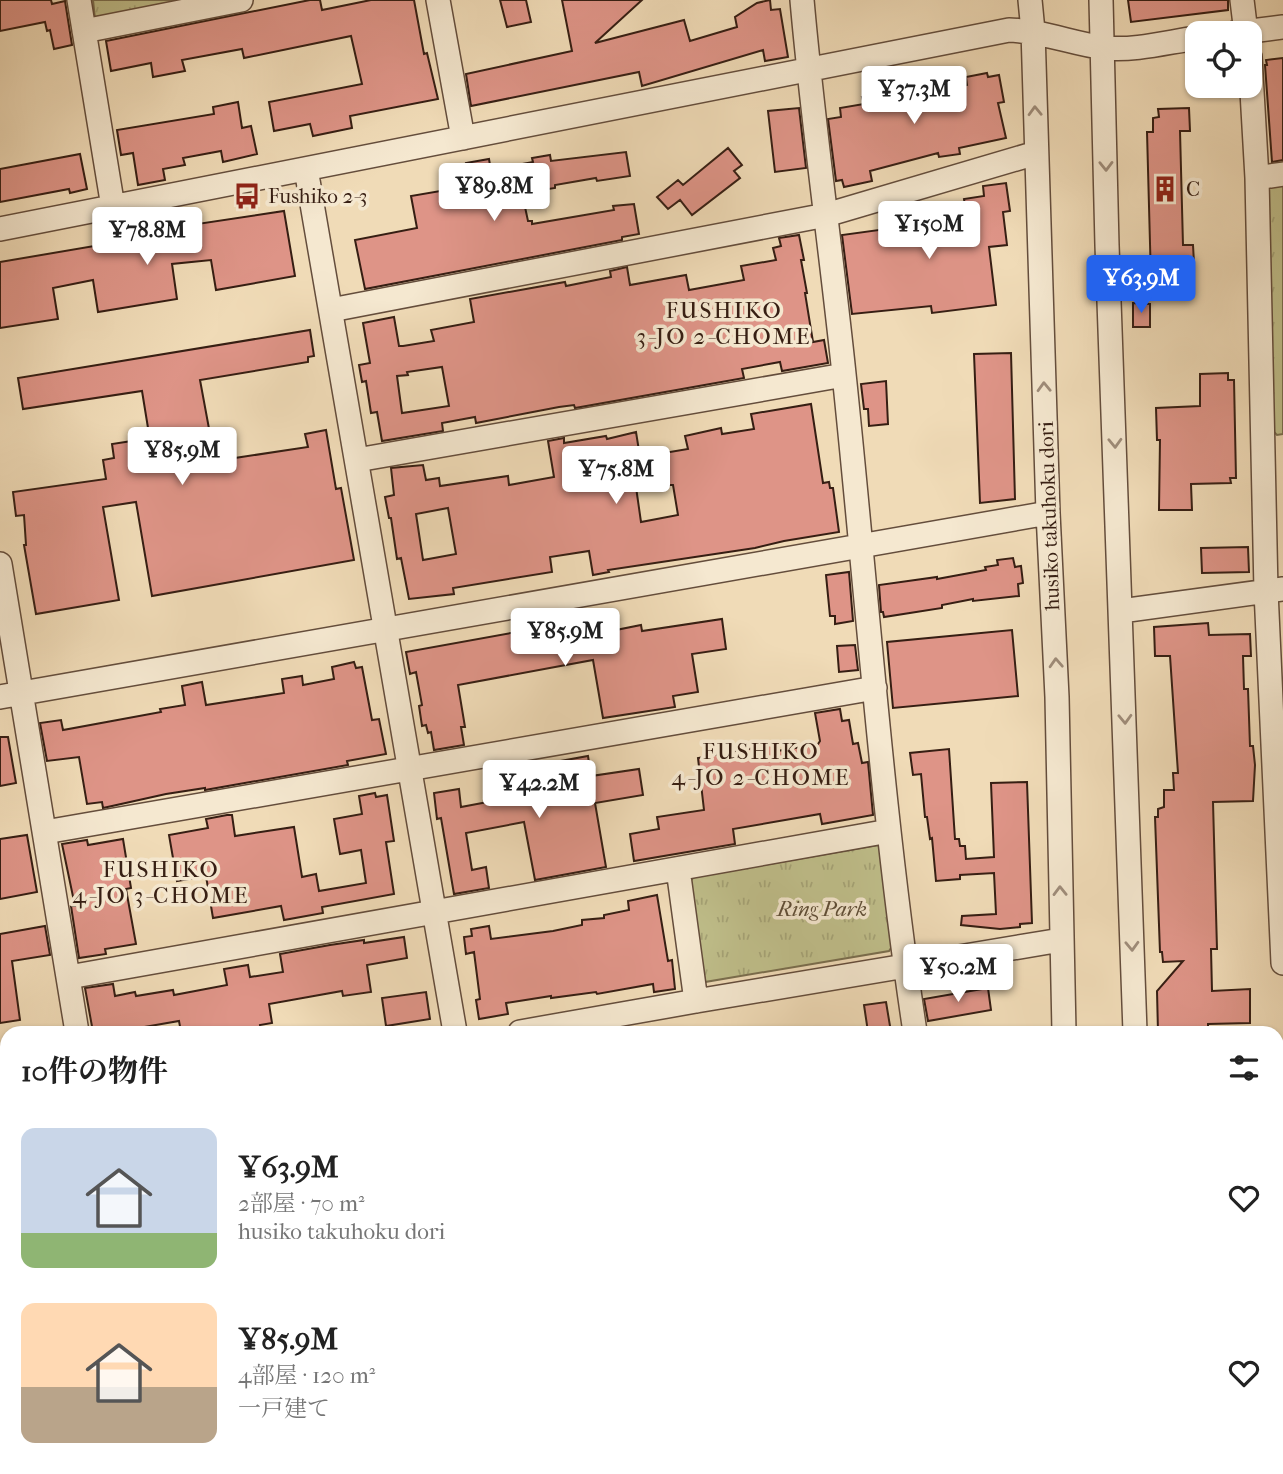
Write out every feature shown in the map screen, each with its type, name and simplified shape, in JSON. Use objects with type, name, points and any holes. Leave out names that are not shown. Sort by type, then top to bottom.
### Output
[{"type":"street","points":[[79,0],[113,207]]},
{"type":"street","points":[[84,31],[241,0]]},
{"type":"street","points":[[438,0],[463,138]]},
{"type":"street","points":[[802,0],[844,375],[889,831],[914,1026]]},
{"type":"street","name":"husiko takuhoku dori","points":[[1030,0],[1034,31],[1048,513],[1057,697],[1064,1026]]},
{"type":"street","points":[[1101,0],[1135,1026]]},
{"type":"street","points":[[1242,0],[1242,21]]},
{"type":"street","points":[[1262,30],[1283,27]]},
{"type":"street","points":[[0,229],[808,72],[1009,30],[1034,31],[1104,48],[1122,49],[1185,40]]},
{"type":"street","points":[[1252,98],[1273,449],[1283,963]]},
{"type":"street","points":[[331,310],[826,215],[1036,153]]},
{"type":"street","points":[[306,169],[454,1026]]},
{"type":"street","points":[[1257,178],[1283,174]]},
{"type":"street","points":[[357,460],[844,375]]},
{"type":"street","points":[[10,695],[1048,513]]},
{"type":"street","points":[[0,564],[10,695],[45,832],[76,1026]]},
{"type":"street","points":[[1121,611],[1275,590]]},
{"type":"street","points":[[45,832],[875,688]]},
{"type":"street","points":[[69,976],[889,831]]},
{"type":"street","points":[[678,869],[696,1000]]},
{"type":"street","points":[[553,1026],[1061,940]]},
{"type":"green space","points":[[93,0],[185,0],[95,19]]},
{"type":"green space","points":[[1283,185],[1283,434],[1277,435],[1271,429],[1263,193],[1271,187]]},
{"type":"green space","name":"Ring Park","points":[[878,845],[883,850],[893,945],[889,951],[705,982],[690,881],[694,877]]},
{"type":"building","points":[[0,0],[51,0],[52,4],[65,1],[72,45],[54,49],[50,30],[47,31],[45,22],[0,31]]},
{"type":"building","points":[[320,0],[322,10],[371,0],[414,0],[424,54],[427,53],[438,99],[350,116],[352,128],[313,136],[310,124],[274,131],[269,102],[362,84],[351,36],[244,58],[242,49],[182,60],[185,71],[153,77],[151,63],[111,71],[106,41]]},
{"type":"building","points":[[500,0],[526,0],[531,22],[507,27]]},
{"type":"building","points":[[562,0],[642,0],[595,43],[684,20],[690,41],[737,27],[735,17],[757,3],[770,0],[771,10],[780,9],[788,57],[765,61],[763,50],[642,86],[639,72],[471,106],[466,74],[572,51]]},
{"type":"building","points":[[1128,0],[1228,0],[1228,10],[1131,22]]},
{"type":"building","points":[[1283,58],[1283,160],[1272,162],[1265,65],[1266,60]]},
{"type":"building","points":[[987,73],[988,77],[999,75],[1004,102],[998,103],[1006,138],[959,148],[960,154],[939,157],[938,153],[870,171],[872,181],[844,187],[842,180],[836,181],[828,119],[841,117],[840,108],[864,104],[862,97],[918,85],[920,94],[967,85],[966,77]]},
{"type":"building","points":[[238,102],[242,128],[251,126],[257,154],[223,162],[221,151],[183,158],[185,165],[163,169],[165,180],[138,185],[133,153],[121,155],[117,130],[214,114],[213,107]]},
{"type":"building","points":[[799,108],[806,168],[775,172],[768,111]]},
{"type":"building","name":"C","points":[[1189,108],[1190,131],[1180,131],[1183,245],[1193,245],[1194,263],[1184,264],[1181,280],[1151,280],[1147,132],[1153,132],[1153,118],[1159,117],[1158,109]]},
{"type":"building","points":[[728,148],[742,165],[734,171],[740,178],[692,215],[680,200],[668,209],[657,197],[678,180],[683,185]]},
{"type":"building","points":[[626,152],[630,176],[597,181],[596,178],[522,193],[528,221],[532,221],[532,224],[634,204],[639,234],[622,237],[622,240],[365,289],[355,240],[417,228],[411,196],[470,186],[466,163],[489,159],[492,177],[523,171],[522,164],[533,162],[532,158],[550,155],[551,161]]},
{"type":"building","points":[[80,154],[87,189],[70,193],[69,189],[0,202],[0,169]]},
{"type":"building","points":[[1006,183],[1010,211],[1003,212],[1007,245],[989,247],[996,305],[932,313],[931,306],[852,314],[842,235],[967,218],[964,199],[984,196],[983,186]]},
{"type":"building","points":[[284,211],[295,276],[216,290],[211,260],[172,264],[177,299],[98,312],[93,280],[53,288],[58,319],[0,328],[0,262],[177,232],[177,227]]},
{"type":"building","points":[[799,235],[813,342],[824,340],[828,363],[782,371],[780,362],[742,369],[744,378],[476,423],[475,417],[442,423],[443,431],[382,441],[377,412],[371,413],[366,381],[362,382],[359,365],[370,363],[363,323],[394,317],[399,346],[403,346],[434,341],[431,330],[474,322],[470,299],[565,282],[566,286],[611,277],[610,271],[627,267],[630,285],[686,275],[689,290],[744,280],[741,266],[776,260],[773,248],[781,246],[779,238]],"holes":[[[442,367],[449,406],[402,413],[397,376]]]},
{"type":"building","points":[[1133,303],[1150,304],[1150,327],[1133,327]]},
{"type":"building","points":[[310,330],[314,356],[308,357],[308,362],[200,380],[215,461],[308,447],[305,434],[326,430],[336,489],[341,488],[354,560],[152,596],[136,502],[103,507],[119,600],[36,614],[24,545],[24,515],[16,516],[13,492],[106,479],[103,460],[114,458],[112,444],[145,439],[150,471],[200,464],[182,428],[149,434],[142,391],[23,409],[18,378]]},
{"type":"building","points":[[1011,353],[1015,499],[980,503],[974,354]]},
{"type":"building","points":[[1228,373],[1228,380],[1234,380],[1236,478],[1230,478],[1231,483],[1191,484],[1192,510],[1159,510],[1160,440],[1157,440],[1156,408],[1200,406],[1200,374]]},
{"type":"building","points":[[886,381],[888,424],[869,426],[868,409],[864,409],[861,384]]},
{"type":"building","points":[[811,404],[823,483],[829,482],[830,488],[833,488],[839,532],[755,548],[608,570],[609,572],[593,575],[589,551],[550,557],[552,572],[453,588],[454,594],[409,599],[401,558],[397,559],[385,497],[394,495],[391,468],[423,465],[426,480],[439,478],[440,486],[508,476],[509,485],[554,477],[548,441],[564,438],[564,443],[606,436],[607,439],[636,432],[640,457],[688,449],[685,436],[721,428],[722,434],[754,429],[751,414]],"holes":[[[668,482],[673,485],[678,515],[641,522],[636,487]],[[448,508],[456,554],[423,560],[416,514]]]},
{"type":"building","points":[[1248,547],[1249,572],[1202,573],[1201,548]]},
{"type":"building","points":[[1013,558],[1015,567],[1021,566],[1023,583],[1018,584],[1019,596],[973,599],[942,605],[942,608],[884,617],[881,612],[879,585],[937,579],[986,570],[985,567],[998,565],[997,560]]},
{"type":"building","points":[[849,572],[853,621],[835,624],[835,616],[830,616],[826,575]]},
{"type":"building","points":[[722,619],[726,649],[692,654],[698,692],[673,696],[675,707],[603,718],[593,660],[458,685],[465,727],[461,727],[464,745],[434,750],[431,732],[428,733],[426,725],[422,726],[419,706],[422,705],[416,672],[410,674],[406,652],[583,620],[586,636],[641,625],[642,631]]},
{"type":"building","points":[[1208,623],[1209,635],[1250,634],[1251,656],[1243,656],[1244,689],[1248,689],[1250,746],[1253,746],[1255,765],[1253,801],[1213,802],[1217,949],[1211,949],[1212,991],[1250,989],[1250,1023],[1158,1026],[1157,991],[1183,961],[1163,962],[1160,952],[1155,817],[1158,817],[1158,809],[1164,807],[1164,790],[1174,790],[1173,773],[1178,773],[1170,656],[1155,656],[1154,627]]},
{"type":"building","points":[[1012,630],[1018,696],[893,708],[887,642]]},
{"type":"building","points":[[855,645],[858,670],[839,672],[837,646]]},
{"type":"building","points":[[354,662],[356,668],[362,667],[372,720],[379,719],[386,754],[347,761],[348,765],[205,790],[166,794],[103,808],[102,802],[87,804],[79,757],[47,761],[40,723],[61,720],[63,730],[161,712],[160,709],[185,705],[182,686],[202,682],[206,705],[284,693],[282,679],[302,676],[303,685],[334,679],[332,667]]},
{"type":"building","points":[[840,709],[842,721],[849,720],[853,744],[858,743],[862,763],[868,762],[873,815],[822,824],[820,814],[733,829],[735,844],[634,861],[630,834],[659,829],[657,817],[704,810],[698,758],[776,744],[777,751],[818,744],[820,741],[815,713]]},
{"type":"building","points":[[0,737],[8,737],[16,783],[0,786]]},
{"type":"building","points":[[949,749],[955,839],[959,839],[960,846],[965,846],[966,859],[994,857],[991,783],[1027,782],[1032,923],[1000,929],[961,925],[962,916],[996,914],[994,873],[960,875],[960,879],[936,881],[921,774],[913,775],[910,753]]},
{"type":"building","points":[[588,756],[591,776],[639,769],[643,795],[595,803],[606,867],[535,880],[524,822],[466,833],[472,870],[486,867],[489,888],[454,894],[441,818],[437,819],[434,793],[459,789],[461,807],[519,796],[515,774],[523,773],[522,768]]},
{"type":"building","points":[[375,793],[376,797],[387,795],[394,841],[386,842],[394,894],[322,907],[323,913],[284,920],[281,906],[213,918],[206,876],[177,881],[169,835],[208,828],[206,819],[232,815],[235,836],[294,827],[302,877],[316,874],[319,891],[366,883],[361,850],[340,854],[334,819],[362,814],[359,796]]},
{"type":"building","points":[[27,835],[37,892],[0,899],[0,839]]},
{"type":"building","points":[[123,839],[131,888],[126,889],[136,944],[105,949],[106,954],[79,958],[71,906],[75,906],[62,844],[87,840],[88,845]]},
{"type":"building","points":[[657,895],[668,961],[672,960],[675,989],[654,992],[653,984],[597,994],[551,996],[506,1003],[508,1014],[479,1019],[476,1000],[480,999],[474,952],[466,954],[464,937],[472,936],[471,929],[489,926],[491,939],[553,931],[582,925],[582,920],[604,918],[604,915],[629,910],[628,901]]},
{"type":"building","points":[[45,926],[50,955],[12,961],[20,1020],[0,1023],[0,934]]},
{"type":"building","points":[[404,937],[407,958],[367,965],[371,992],[343,996],[342,991],[269,1004],[272,1023],[260,1026],[180,1026],[179,1021],[150,1026],[92,1026],[85,988],[113,984],[115,996],[135,992],[136,996],[173,990],[174,995],[227,985],[224,969],[248,965],[250,977],[283,972],[280,954],[364,940],[364,943]]},
{"type":"building","points":[[988,988],[991,1010],[928,1021],[924,999]]},
{"type":"building","points":[[426,992],[430,1019],[386,1026],[382,998]]},
{"type":"building","points":[[886,1002],[890,1026],[867,1026],[864,1005]]},
{"type":"place","name":"C","points":[[1165,189]]},
{"type":"place","name":"Fushiko 2-3","points":[[247,196]]},
{"type":"district","name":"FUSHIKO 3-JO 2-CHOME","points":[[724,323]]},
{"type":"district","name":"FUSHIKO 4-JO 2-CHOME","points":[[761,764]]},
{"type":"district","name":"FUSHIKO 4-JO 3-CHOME","points":[[161,882]]}]
